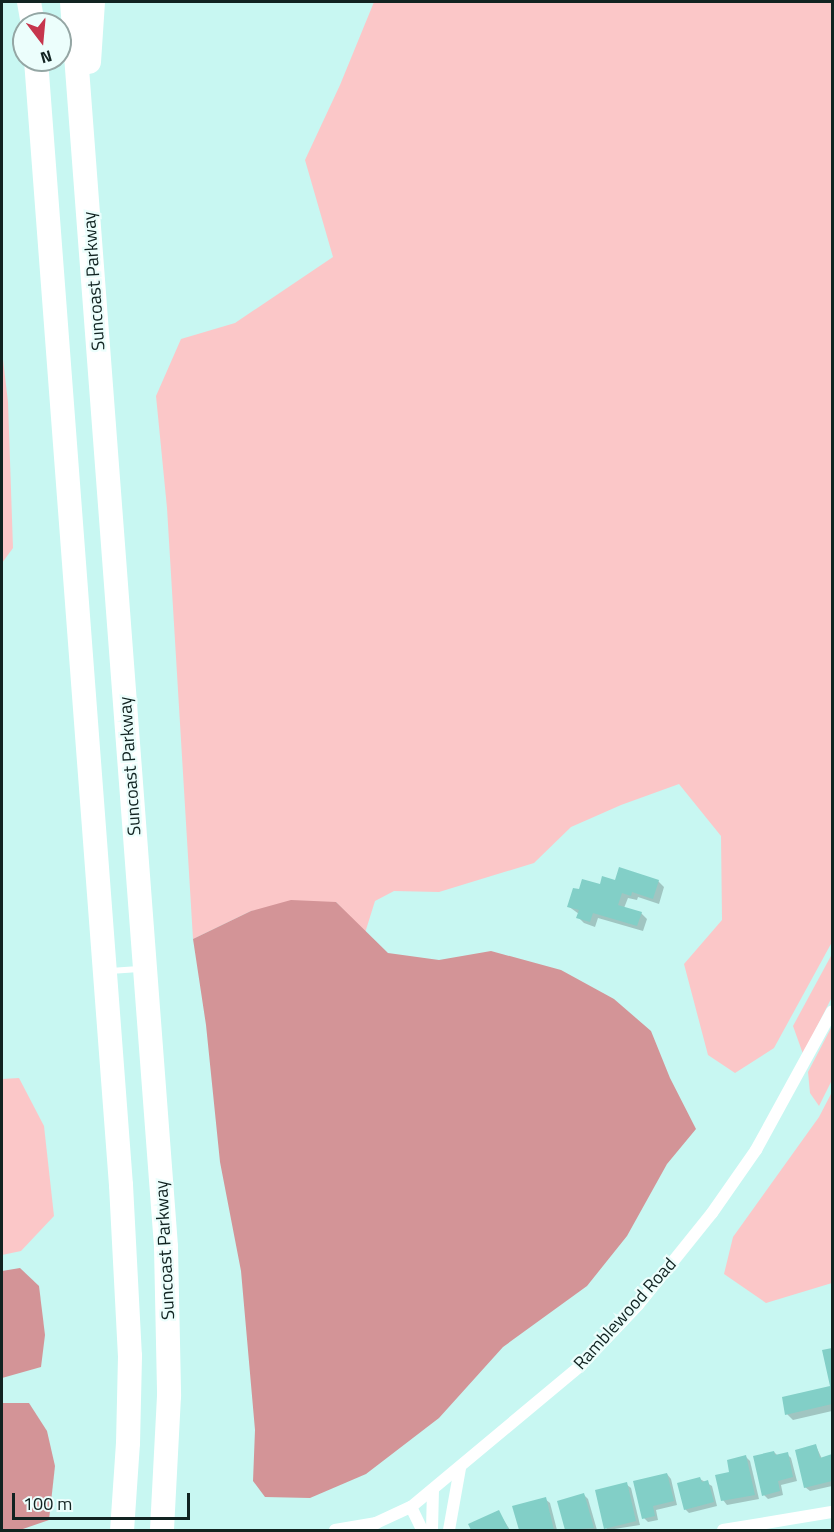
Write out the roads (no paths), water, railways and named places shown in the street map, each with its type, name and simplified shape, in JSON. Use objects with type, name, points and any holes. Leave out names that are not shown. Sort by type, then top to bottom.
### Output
[{"type":"highway","name":"Suncoast Parkway","points":[[72,2],[146,969],[169,1324],[167,1464],[162,1530]]},
{"type":"highway","points":[[83,136],[93,2]]},
{"type":"highway","points":[[37,72],[129,1312],[128,1443],[122,1530]]},
{"type":"street","name":"Ramblewood Road","points":[[335,1530],[376,1523],[411,1508],[580,1366],[638,1305],[712,1213],[756,1150],[832,1011]]},
{"type":"street","points":[[449,1530],[460,1468]]},
{"type":"street","points":[[432,1530],[433,1490]]},
{"type":"street","points":[[411,1508],[422,1530]]},
{"type":"street","points":[[723,1530],[832,1512]]},
{"type":"lane","points":[[105,971],[146,969]]}]
